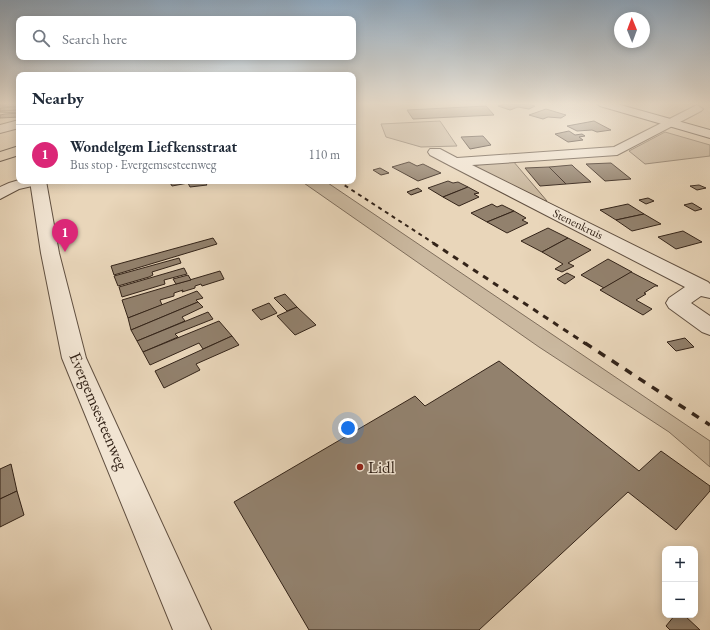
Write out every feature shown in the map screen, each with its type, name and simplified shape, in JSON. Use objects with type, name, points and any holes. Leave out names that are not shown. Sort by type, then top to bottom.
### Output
[{"type":"highway","points":[[0,157],[16,151]]},
{"type":"highway","points":[[0,165],[16,161]]},
{"type":"street","points":[[454,162],[617,151],[651,133]]},
{"type":"street","name":"Stenenkruis","points":[[435,152],[706,289]]},
{"type":"street","points":[[0,194],[14,186],[23,184]]},
{"type":"street","name":"Evergemsesteenweg","points":[[38,184],[50,254],[74,358],[192,630]]},
{"type":"street","name":"Stenenkruis","points":[[706,289],[677,304],[710,327]]},
{"type":"shaded area","points":[[385,133],[448,133],[457,146],[421,147],[386,137]]},
{"type":"shaded area","points":[[662,133],[670,133],[710,145],[710,156],[645,164],[629,151]]},
{"type":"shaded area","points":[[513,161],[547,201],[541,201],[472,167],[487,162]]},
{"type":"shaded area","points":[[305,184],[329,184],[710,441],[710,467],[669,432],[539,347]]},
{"type":"building","points":[[555,134],[582,134],[585,136],[579,137],[583,140],[568,142]]},
{"type":"building","points":[[483,136],[491,145],[470,149],[461,137]]},
{"type":"building","points":[[409,162],[417,166],[423,164],[441,173],[418,181],[392,167]]},
{"type":"building","points":[[611,163],[631,179],[605,181],[586,164]]},
{"type":"building","points":[[572,165],[591,182],[566,184],[549,167]]},
{"type":"building","points":[[549,167],[566,184],[540,186],[525,168]]},
{"type":"building","points":[[380,168],[389,173],[381,175],[373,170]]},
{"type":"building","points":[[448,181],[453,183],[458,182],[468,187],[443,197],[428,188]]},
{"type":"building","points":[[171,184],[183,184],[172,186]]},
{"type":"building","points":[[188,184],[207,185],[190,187]]},
{"type":"building","points":[[699,185],[706,188],[697,190],[690,186]]},
{"type":"building","points":[[468,187],[479,193],[474,194],[479,197],[459,206],[443,197]]},
{"type":"building","points":[[418,188],[422,191],[411,195],[407,192]]},
{"type":"building","points":[[648,198],[654,201],[646,204],[639,200]]},
{"type":"building","points":[[692,203],[702,209],[695,211],[684,205]]},
{"type":"building","points":[[492,204],[497,207],[502,205],[514,211],[487,222],[471,213]]},
{"type":"building","points":[[628,204],[644,214],[616,220],[600,210]]},
{"type":"building","points":[[514,211],[526,218],[522,220],[528,223],[507,233],[487,222]]},
{"type":"building","points":[[644,214],[661,224],[632,231],[616,220]]},
{"type":"building","points":[[548,228],[568,238],[542,252],[521,241]]},
{"type":"building","points":[[683,231],[702,242],[676,249],[658,237]]},
{"type":"building","points":[[213,238],[217,244],[114,275],[111,266]]},
{"type":"building","points":[[568,238],[591,250],[568,263],[574,266],[562,272],[555,269],[563,264],[542,252]]},
{"type":"building","points":[[179,258],[181,263],[152,272],[153,275],[149,277],[118,286],[114,276]]},
{"type":"building","points":[[608,259],[632,272],[604,288],[581,275]]},
{"type":"building","points":[[184,268],[187,274],[164,280],[165,284],[122,297],[119,287]]},
{"type":"building","points":[[220,271],[224,279],[202,286],[201,284],[195,286],[195,288],[174,293],[174,296],[160,300],[162,305],[128,318],[122,300]]},
{"type":"building","points":[[631,272],[658,286],[655,286],[644,293],[646,294],[636,300],[652,309],[643,315],[600,290]]},
{"type":"building","points":[[567,273],[575,277],[565,284],[557,279]]},
{"type":"building","points":[[188,275],[191,280],[176,284],[173,279]]},
{"type":"building","points":[[197,291],[203,298],[196,300],[198,302],[131,330],[128,318]]},
{"type":"building","points":[[285,294],[297,307],[287,311],[274,298]]},
{"type":"building","points":[[198,302],[203,307],[182,317],[185,321],[137,341],[131,330]]},
{"type":"building","points":[[269,303],[277,313],[261,320],[252,310]]},
{"type":"building","points":[[297,307],[316,325],[295,335],[277,316]]},
{"type":"building","points":[[208,312],[213,319],[175,334],[178,337],[143,352],[137,341]]},
{"type":"building","points":[[219,321],[232,336],[203,349],[199,343],[150,365],[143,352]]},
{"type":"building","points":[[232,336],[239,345],[196,364],[200,370],[164,388],[155,371]]},
{"type":"building","points":[[685,338],[694,347],[676,351],[667,342]]},
{"type":"building","points":[[499,361],[639,471],[661,451],[710,486],[710,491],[676,530],[628,492],[479,630],[309,630],[234,502],[415,396],[425,406]]},
{"type":"building","points":[[11,464],[17,491],[0,499],[0,469]]},
{"type":"building","points":[[17,491],[24,515],[0,527],[0,499]]},
{"type":"building","points":[[673,618],[687,618],[700,630],[670,630],[666,626]]},
{"type":"railway","points":[[343,184],[435,244]]},
{"type":"railway","points":[[433,243],[586,344]]},
{"type":"railway","points":[[585,343],[710,425]]},
{"type":"place","name":"Wondelgem Liefkensstraat","points":[[65,252]]},
{"type":"place","name":"Lidl","points":[[360,467]]}]
